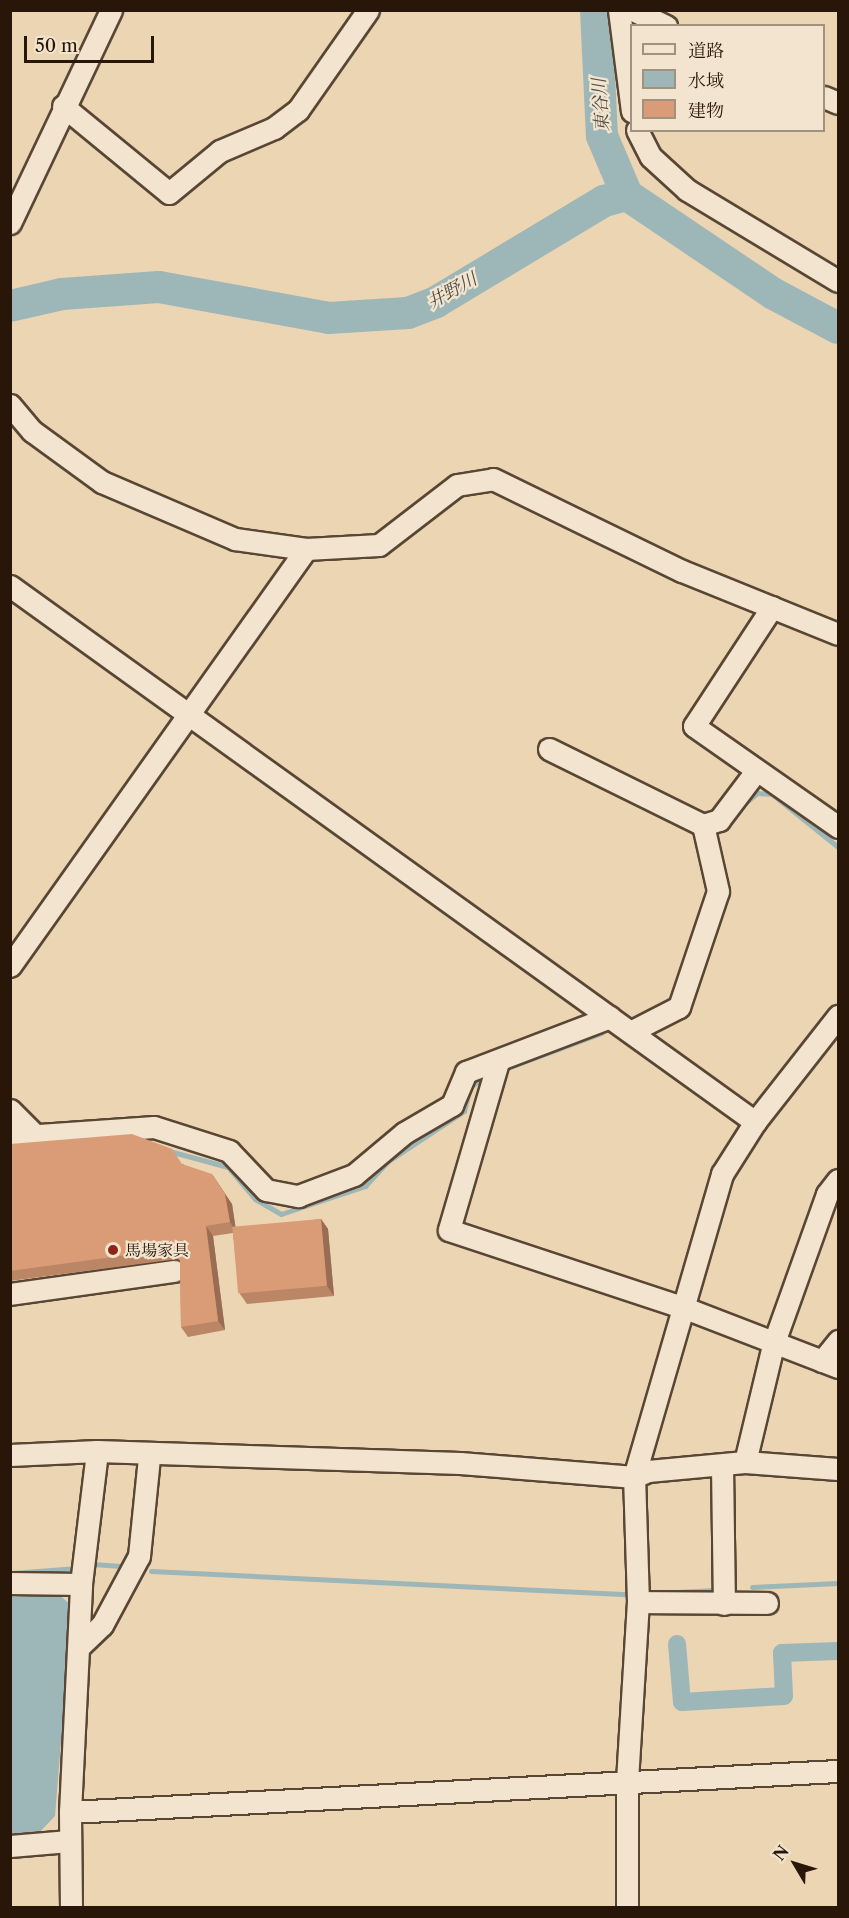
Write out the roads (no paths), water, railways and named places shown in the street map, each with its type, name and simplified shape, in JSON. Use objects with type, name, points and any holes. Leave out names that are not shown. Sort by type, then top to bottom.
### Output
[{"type":"street","points":[[10,223],[63,106],[111,10]]},
{"type":"street","points":[[63,106],[169,193],[220,151],[274,128],[298,110],[368,10]]},
{"type":"street","points":[[620,10],[630,94]]},
{"type":"street","points":[[633,10],[662,24]]},
{"type":"street","points":[[638,132],[651,157],[687,190],[838,281]]},
{"type":"street","points":[[10,405],[32,431],[102,482],[235,539],[306,549],[379,545],[457,485],[481,478],[838,634]]},
{"type":"street","points":[[10,966],[190,716],[306,549]]},
{"type":"street","points":[[10,586],[632,1031],[755,1122]]},
{"type":"street","points":[[772,607],[694,726],[838,827]]},
{"type":"street","points":[[549,749],[703,825],[719,820],[756,771]]},
{"type":"street","points":[[632,1031],[679,1006],[718,891],[703,825]]},
{"type":"street","points":[[10,1137],[32,1132],[154,1127],[229,1150],[266,1190],[298,1196],[354,1175],[404,1133],[452,1105],[466,1072],[498,1062],[610,1017]]},
{"type":"street","points":[[627,1908],[627,1782],[638,1602],[634,1477],[685,1308],[722,1174],[755,1122],[837,1019]]},
{"type":"street","points":[[498,1062],[449,1230],[685,1308],[773,1345],[830,1364],[838,1341]]},
{"type":"street","points":[[10,1110],[32,1132]]},
{"type":"street","points":[[745,1462],[773,1345],[827,1194],[838,1180]]},
{"type":"street","points":[[10,1294],[174,1270]]},
{"type":"street","points":[[10,1455],[97,1451],[149,1457],[460,1463],[634,1477],[648,1471],[745,1462],[838,1469]]},
{"type":"street","points":[[71,1908],[69,1841],[81,1644],[81,1584],[97,1451]]},
{"type":"street","points":[[81,1644],[102,1624],[136,1564],[149,1457]]},
{"type":"street","points":[[722,1465],[724,1604]]},
{"type":"street","points":[[10,1583],[81,1584]]},
{"type":"street","points":[[638,1602],[767,1603]]},
{"type":"street","points":[[70,1812],[838,1771]]},
{"type":"street","points":[[10,1846],[69,1841]]},
{"type":"water","points":[[55,1591],[72,1606],[55,1816],[37,1835],[11,1839],[10,1593]]},
{"type":"waterway","name":"東谷川","points":[[596,10],[602,136],[627,195]]},
{"type":"waterway","name":"井野川","points":[[627,195],[774,294],[838,328]]},
{"type":"waterway","name":"井野川","points":[[10,306],[62,294],[159,287],[329,318],[408,313],[436,302],[604,201],[627,195]]},
{"type":"waterway","points":[[745,803],[757,793],[772,794],[838,847]]},
{"type":"waterway","points":[[502,1070],[601,1033]]},
{"type":"waterway","points":[[169,1151],[228,1167],[255,1199],[281,1214],[365,1186],[387,1162],[464,1111],[470,1087],[485,1076]]},
{"type":"waterway","points":[[93,1564],[124,1566]]},
{"type":"waterway","points":[[12,1573],[77,1568]]},
{"type":"waterway","points":[[151,1571],[627,1594]]},
{"type":"waterway","points":[[752,1587],[838,1583]]},
{"type":"waterway","points":[[677,1592],[716,1590]]},
{"type":"waterway","points":[[677,1644],[682,1702],[784,1696],[782,1653],[838,1651]]},
{"type":"place","name":"馬場家具","points":[[113,1250]]}]
